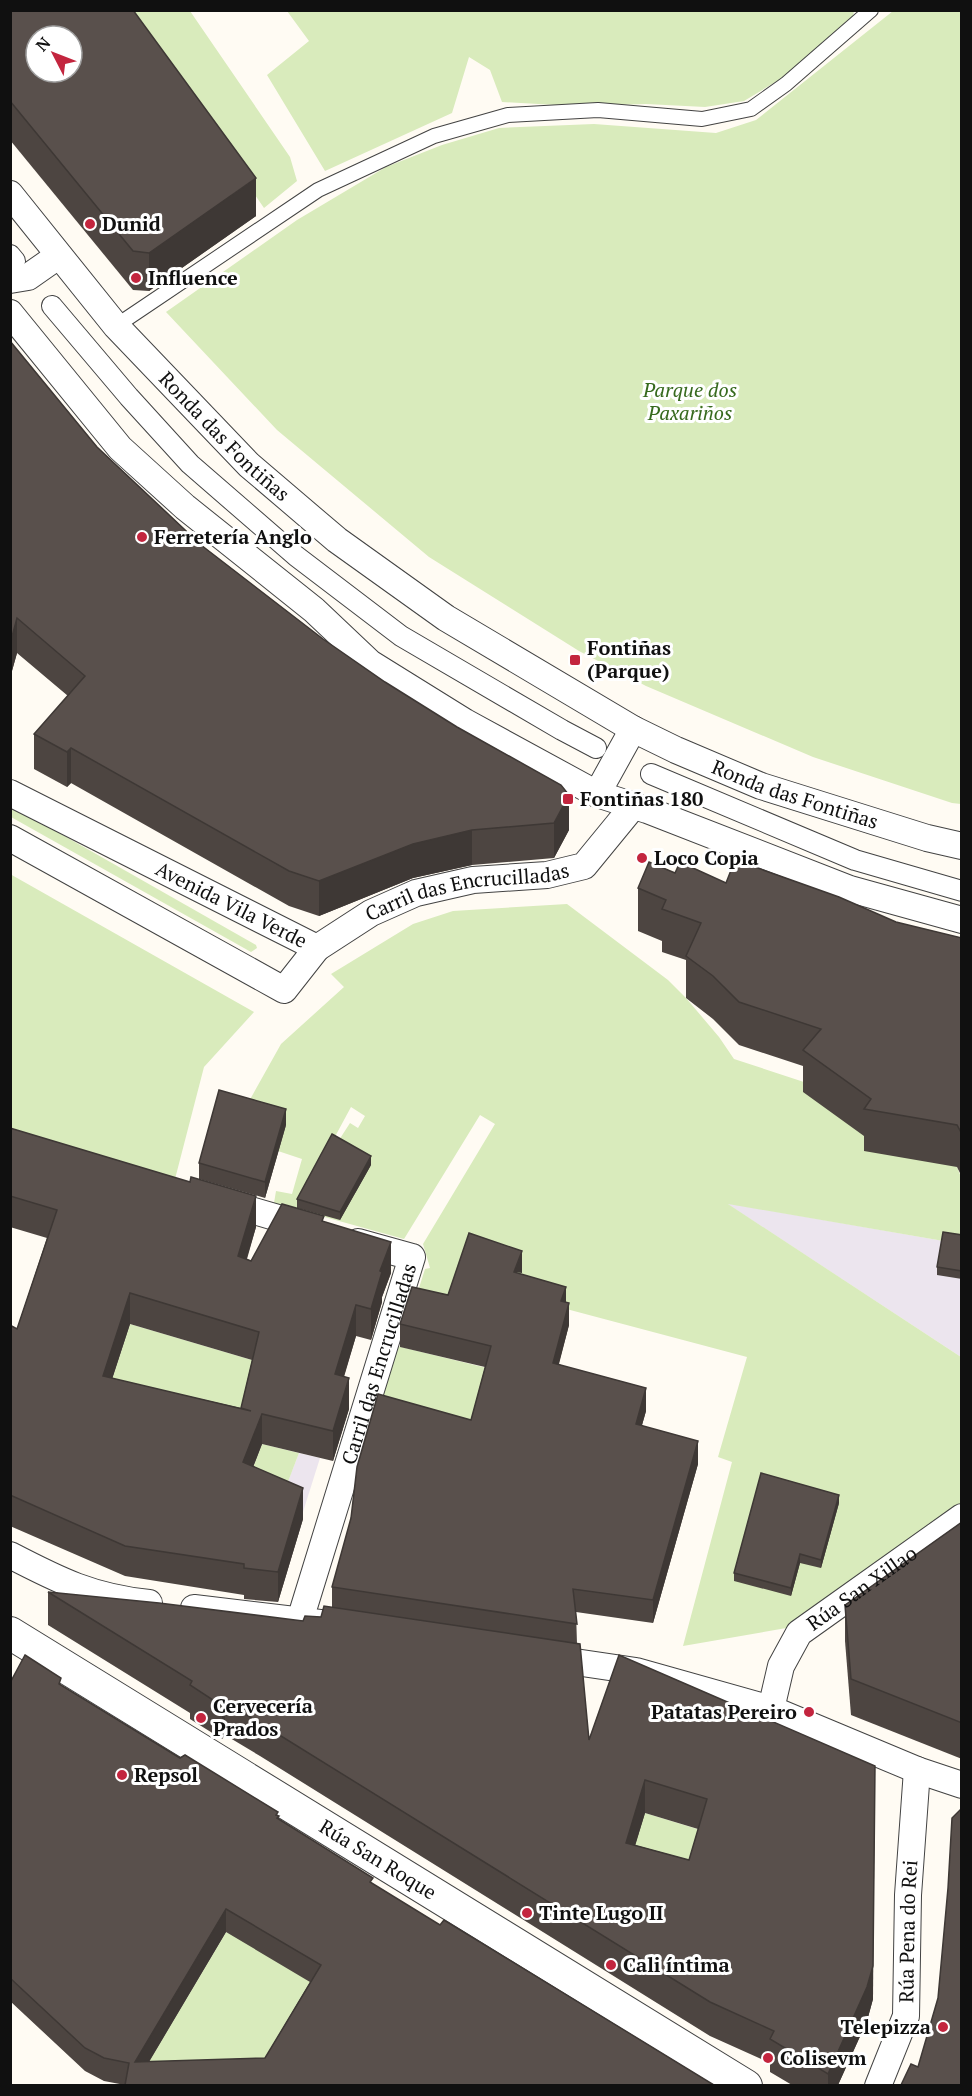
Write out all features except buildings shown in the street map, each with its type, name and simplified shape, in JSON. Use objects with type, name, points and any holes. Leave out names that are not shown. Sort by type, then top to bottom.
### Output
[{"type":"street","name":"Ronda das Fontiñas","points":[[10,194],[116,326],[249,465],[337,540],[446,618],[633,729],[676,750],[761,786],[927,838],[962,846]]},
{"type":"street","points":[[12,265],[28,277],[58,256]]},
{"type":"street","points":[[52,306],[189,464],[296,555],[401,636],[596,748]]},
{"type":"street","points":[[10,313],[120,448],[185,507],[314,610],[370,663],[465,722],[597,794],[850,889],[962,920]]},
{"type":"street","points":[[597,794],[633,729]]},
{"type":"street","points":[[651,774],[855,860],[962,891]]},
{"type":"street","name":"Avenida Vila Verde","points":[[10,793],[317,948],[284,990],[10,838]]},
{"type":"street","name":"Carril das Encrucilladas","points":[[317,948],[371,912],[416,893],[473,880],[547,875],[584,866],[634,806]]},
{"type":"street","name":"Carril das Encrucilladas","points":[[204,1196],[412,1257],[300,1620]]},
{"type":"street","name":"Rúa San Xillao","points":[[771,1708],[781,1666],[799,1633],[962,1516]]},
{"type":"street","points":[[10,1555],[64,1583],[100,1596],[360,1629]]},
{"type":"street","name":"Rúa San Roque","points":[[10,1633],[746,2085]]},
{"type":"street","points":[[526,1654],[636,1671],[771,1708],[917,1770],[962,1785]]},
{"type":"street","name":"Rúa Pena do Rei","points":[[878,2085],[906,2016],[908,1894],[917,1770]]},
{"type":"lane","points":[[116,326],[318,190],[434,136],[508,115],[598,110],[702,119],[751,109],[786,84],[871,10]]},
{"type":"shaded area","points":[[726,1203],[961,1244],[961,1357]]},
{"type":"shaded area","points":[[299,1453],[320,1458],[297,1531],[244,1595]]},
{"type":"green space","points":[[116,11],[190,11],[290,157],[297,181],[264,208],[229,157]]},
{"type":"green space","points":[[287,11],[854,11],[853,16],[840,31],[787,75],[744,101],[705,107],[646,104],[573,106],[502,102],[490,70],[469,57],[452,113],[325,171],[267,75],[309,41]]},
{"type":"green space","name":"Parque dos Paxariños","points":[[893,11],[961,11],[961,804],[813,757],[646,686],[579,651],[429,557],[277,430],[166,312],[297,220],[386,167],[442,145],[499,128],[594,124],[716,133],[756,120]]},
{"type":"green space","points":[[10,805],[256,945],[257,948],[251,952],[11,817]]},
{"type":"green space","points":[[10,874],[254,1012],[204,1067],[168,1206],[11,1159]]},
{"type":"green space","points":[[567,904],[668,980],[719,1037],[734,1059],[810,1084],[957,1167],[961,1177],[961,1244],[728,1204],[961,1357],[961,1503],[792,1627],[683,1646],[732,1462],[718,1457],[747,1357],[510,1294],[412,1310],[425,1269],[430,1268],[423,1244],[495,1124],[480,1115],[404,1239],[274,1203],[276,1191],[292,1194],[302,1159],[278,1151],[286,1125],[243,1112],[281,1044],[344,987],[331,974],[413,924],[453,911]],"holes":[[[351,1107],[365,1116],[358,1128],[350,1123],[303,1196]]]},
{"type":"green space","points":[[130,1324],[275,1367],[241,1439],[103,1407]]},
{"type":"green space","points":[[397,1346],[491,1369],[471,1442],[375,1419]]},
{"type":"green space","points":[[262,1444],[299,1453],[278,1508],[243,1493]]},
{"type":"green space","points":[[583,1790],[645,1813],[707,1832],[688,1899],[660,1891]]},
{"type":"green space","points":[[226,1932],[326,1979],[264,2083],[135,2085]]},
{"type":"place","name":"Dunid","points":[[90,224]]},
{"type":"place","name":"Influence","points":[[136,278]]},
{"type":"place","name":"Ferretería Anglo","points":[[142,537]]},
{"type":"place","name":"Fontiñas (Parque)","points":[[575,660]]},
{"type":"place","name":"Fontiñas 180","points":[[568,799]]},
{"type":"place","name":"Loco Copia","points":[[642,858]]},
{"type":"place","name":"Patatas Pereiro","points":[[809,1712]]},
{"type":"place","name":"Cervecería Prados","points":[[201,1718]]},
{"type":"place","name":"Repsol","points":[[122,1775]]},
{"type":"place","name":"Tinte Lugo II","points":[[527,1913]]},
{"type":"place","name":"Cali íntima","points":[[611,1965]]},
{"type":"place","name":"Telepizza","points":[[943,2027]]},
{"type":"place","name":"Colisevm","points":[[768,2058]]}]
